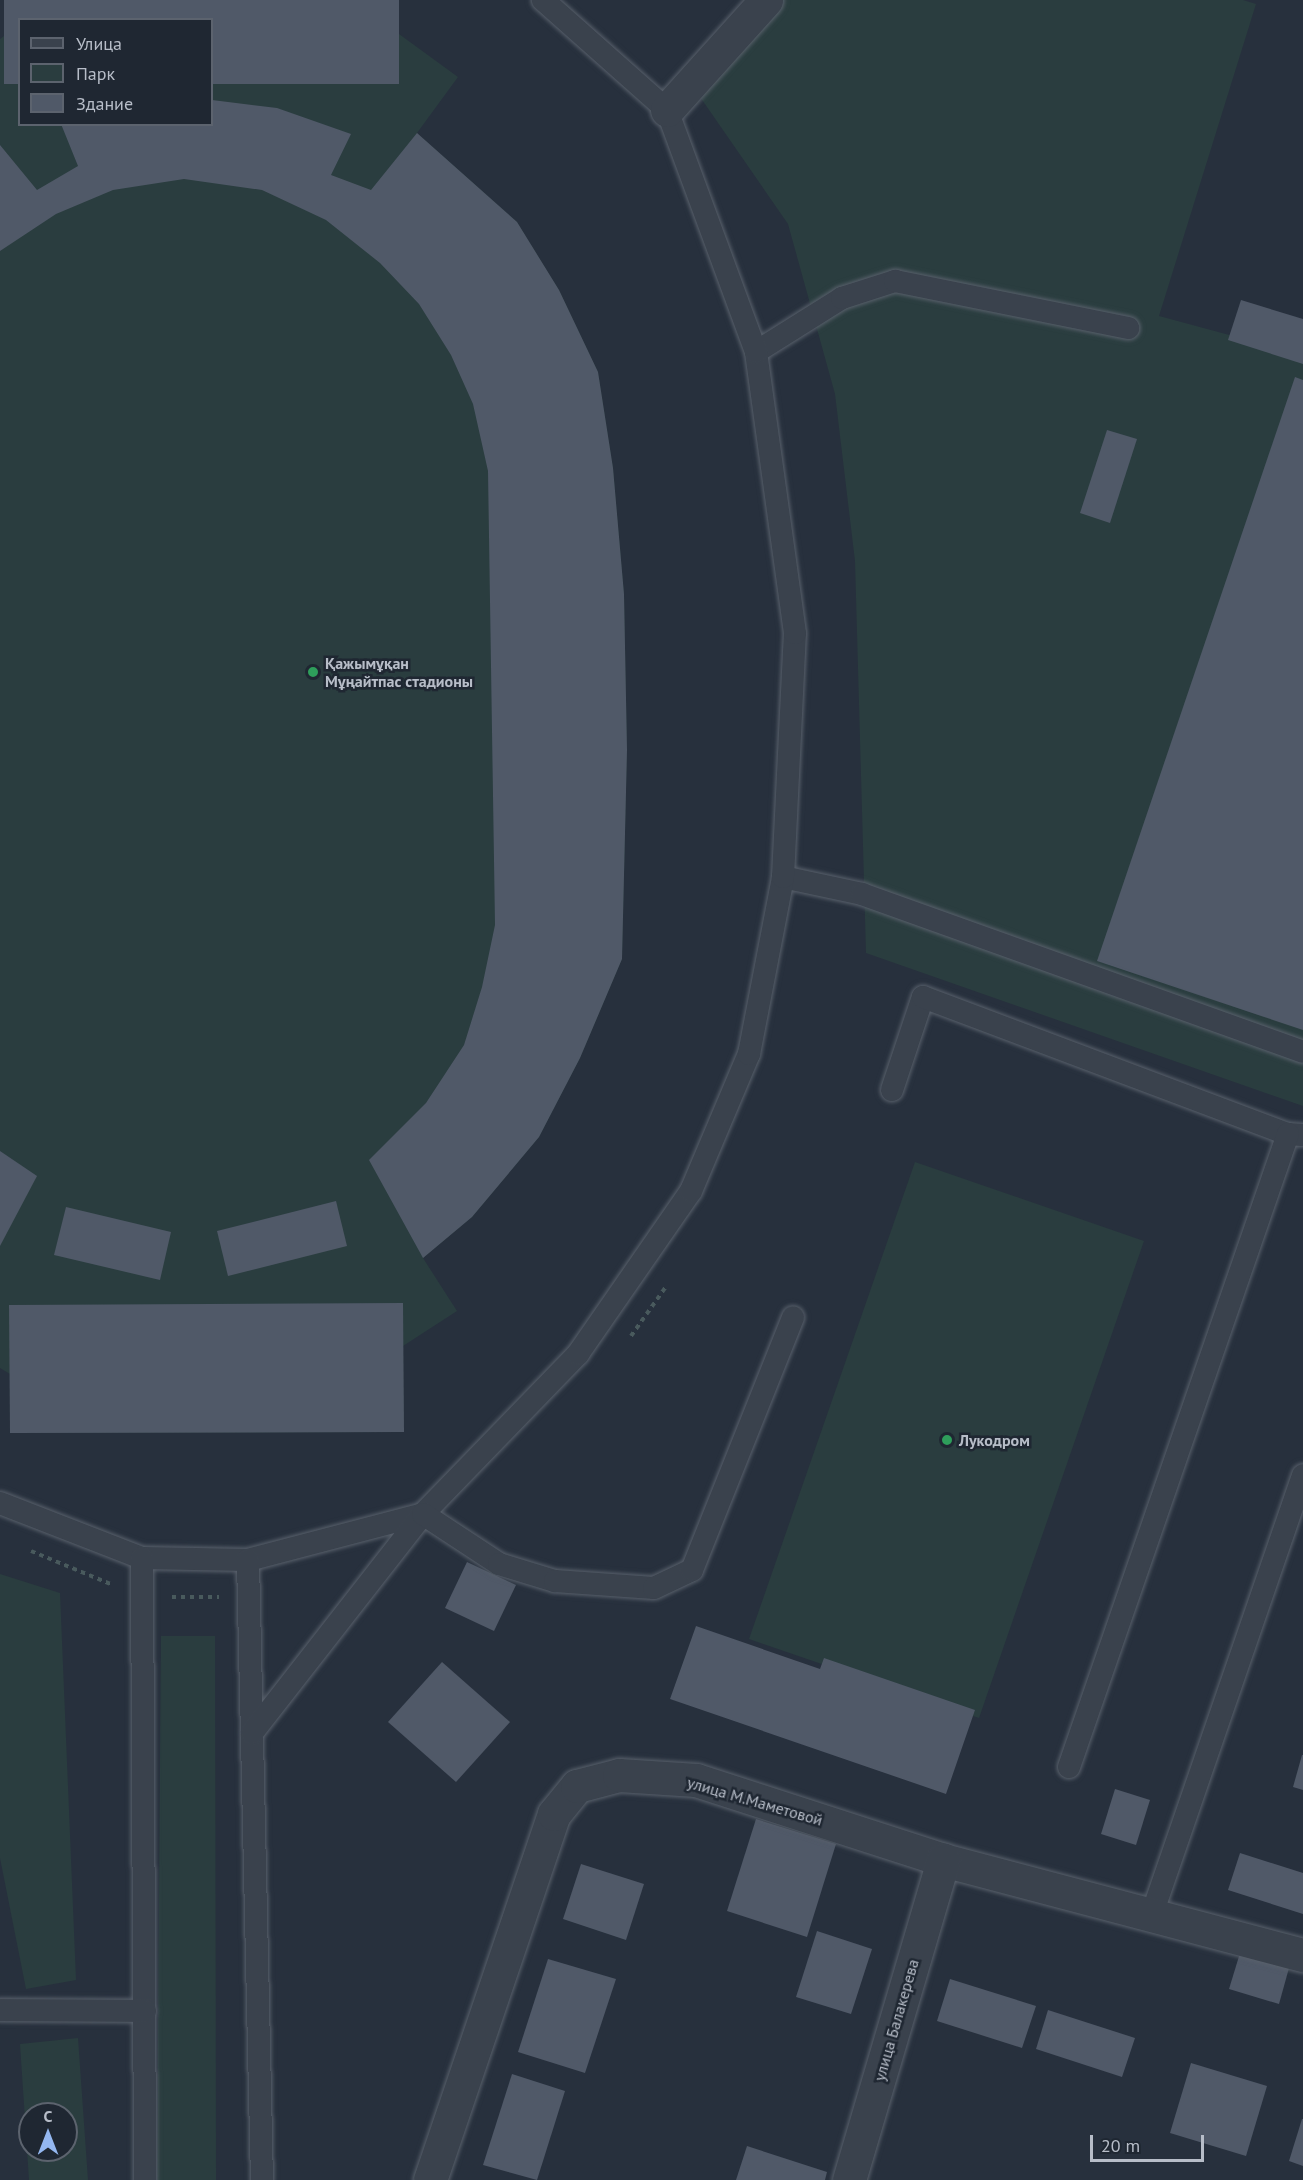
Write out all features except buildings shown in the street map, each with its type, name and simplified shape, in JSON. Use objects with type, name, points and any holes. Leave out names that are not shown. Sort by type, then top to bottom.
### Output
[{"type":"street","points":[[667,110],[766,0]]},
{"type":"street","name":"улица М.Маметовой","points":[[430,2180],[554,1814],[577,1786],[619,1775],[696,1780],[943,1860],[1303,1955]]},
{"type":"street","name":"улица Балакерева","points":[[849,2180],[943,1860]]},
{"type":"lane","points":[[252,1733],[423,1514],[578,1354],[691,1191],[749,1054],[783,877],[795,633],[756,351],[667,110],[543,0]]},
{"type":"lane","points":[[756,351],[842,298],[895,281],[1128,328]]},
{"type":"lane","points":[[783,877],[862,894],[1303,1052]]},
{"type":"lane","points":[[892,1090],[923,997],[1296,1135],[1069,1767]]},
{"type":"lane","points":[[0,1503],[142,1558],[248,1560],[423,1514],[499,1564],[555,1581],[654,1588],[692,1570],[793,1317]]},
{"type":"lane","points":[[1152,1914],[1303,1475]]},
{"type":"lane","points":[[142,1558],[146,2180]]},
{"type":"lane","points":[[248,1560],[262,2180]]},
{"type":"lane","points":[[0,2010],[145,2011]]},
{"type":"path","points":[[626,1342],[642,1325],[667,1284]]},
{"type":"path","points":[[20,1545],[51,1562],[142,1596],[249,1596]]},
{"type":"green space","name":"Қажымұқан Мұңайтпас стадионы","points":[[4,0],[399,0],[399,34],[458,77],[417,133],[517,222],[559,290],[598,372],[613,468],[624,594],[627,750],[622,959],[580,1058],[539,1137],[472,1217],[423,1258],[457,1311],[403,1346],[404,1432],[10,1433],[10,1374],[0,1368],[0,39],[4,36]]},
{"type":"green space","points":[[783,0],[1243,0],[1256,4],[1159,316],[1303,355],[1303,1106],[866,953],[855,561],[835,394],[788,224],[698,94]]},
{"type":"green space","name":"Лукодром","points":[[915,1162],[1144,1241],[979,1718],[749,1639]]},
{"type":"green space","points":[[0,1574],[60,1593],[76,1980],[26,1989],[0,1858]]},
{"type":"green space","points":[[161,1636],[215,1636],[216,2180],[157,2180]]},
{"type":"green space","points":[[78,2038],[88,2180],[29,2180],[28,2162],[78,2162],[78,2102],[24,2102],[20,2044]]},
{"type":"place","name":"Қажымұқан Мұңайтпас стадионы","points":[[313,672]]},
{"type":"place","name":"Лукодром","points":[[947,1440]]}]
